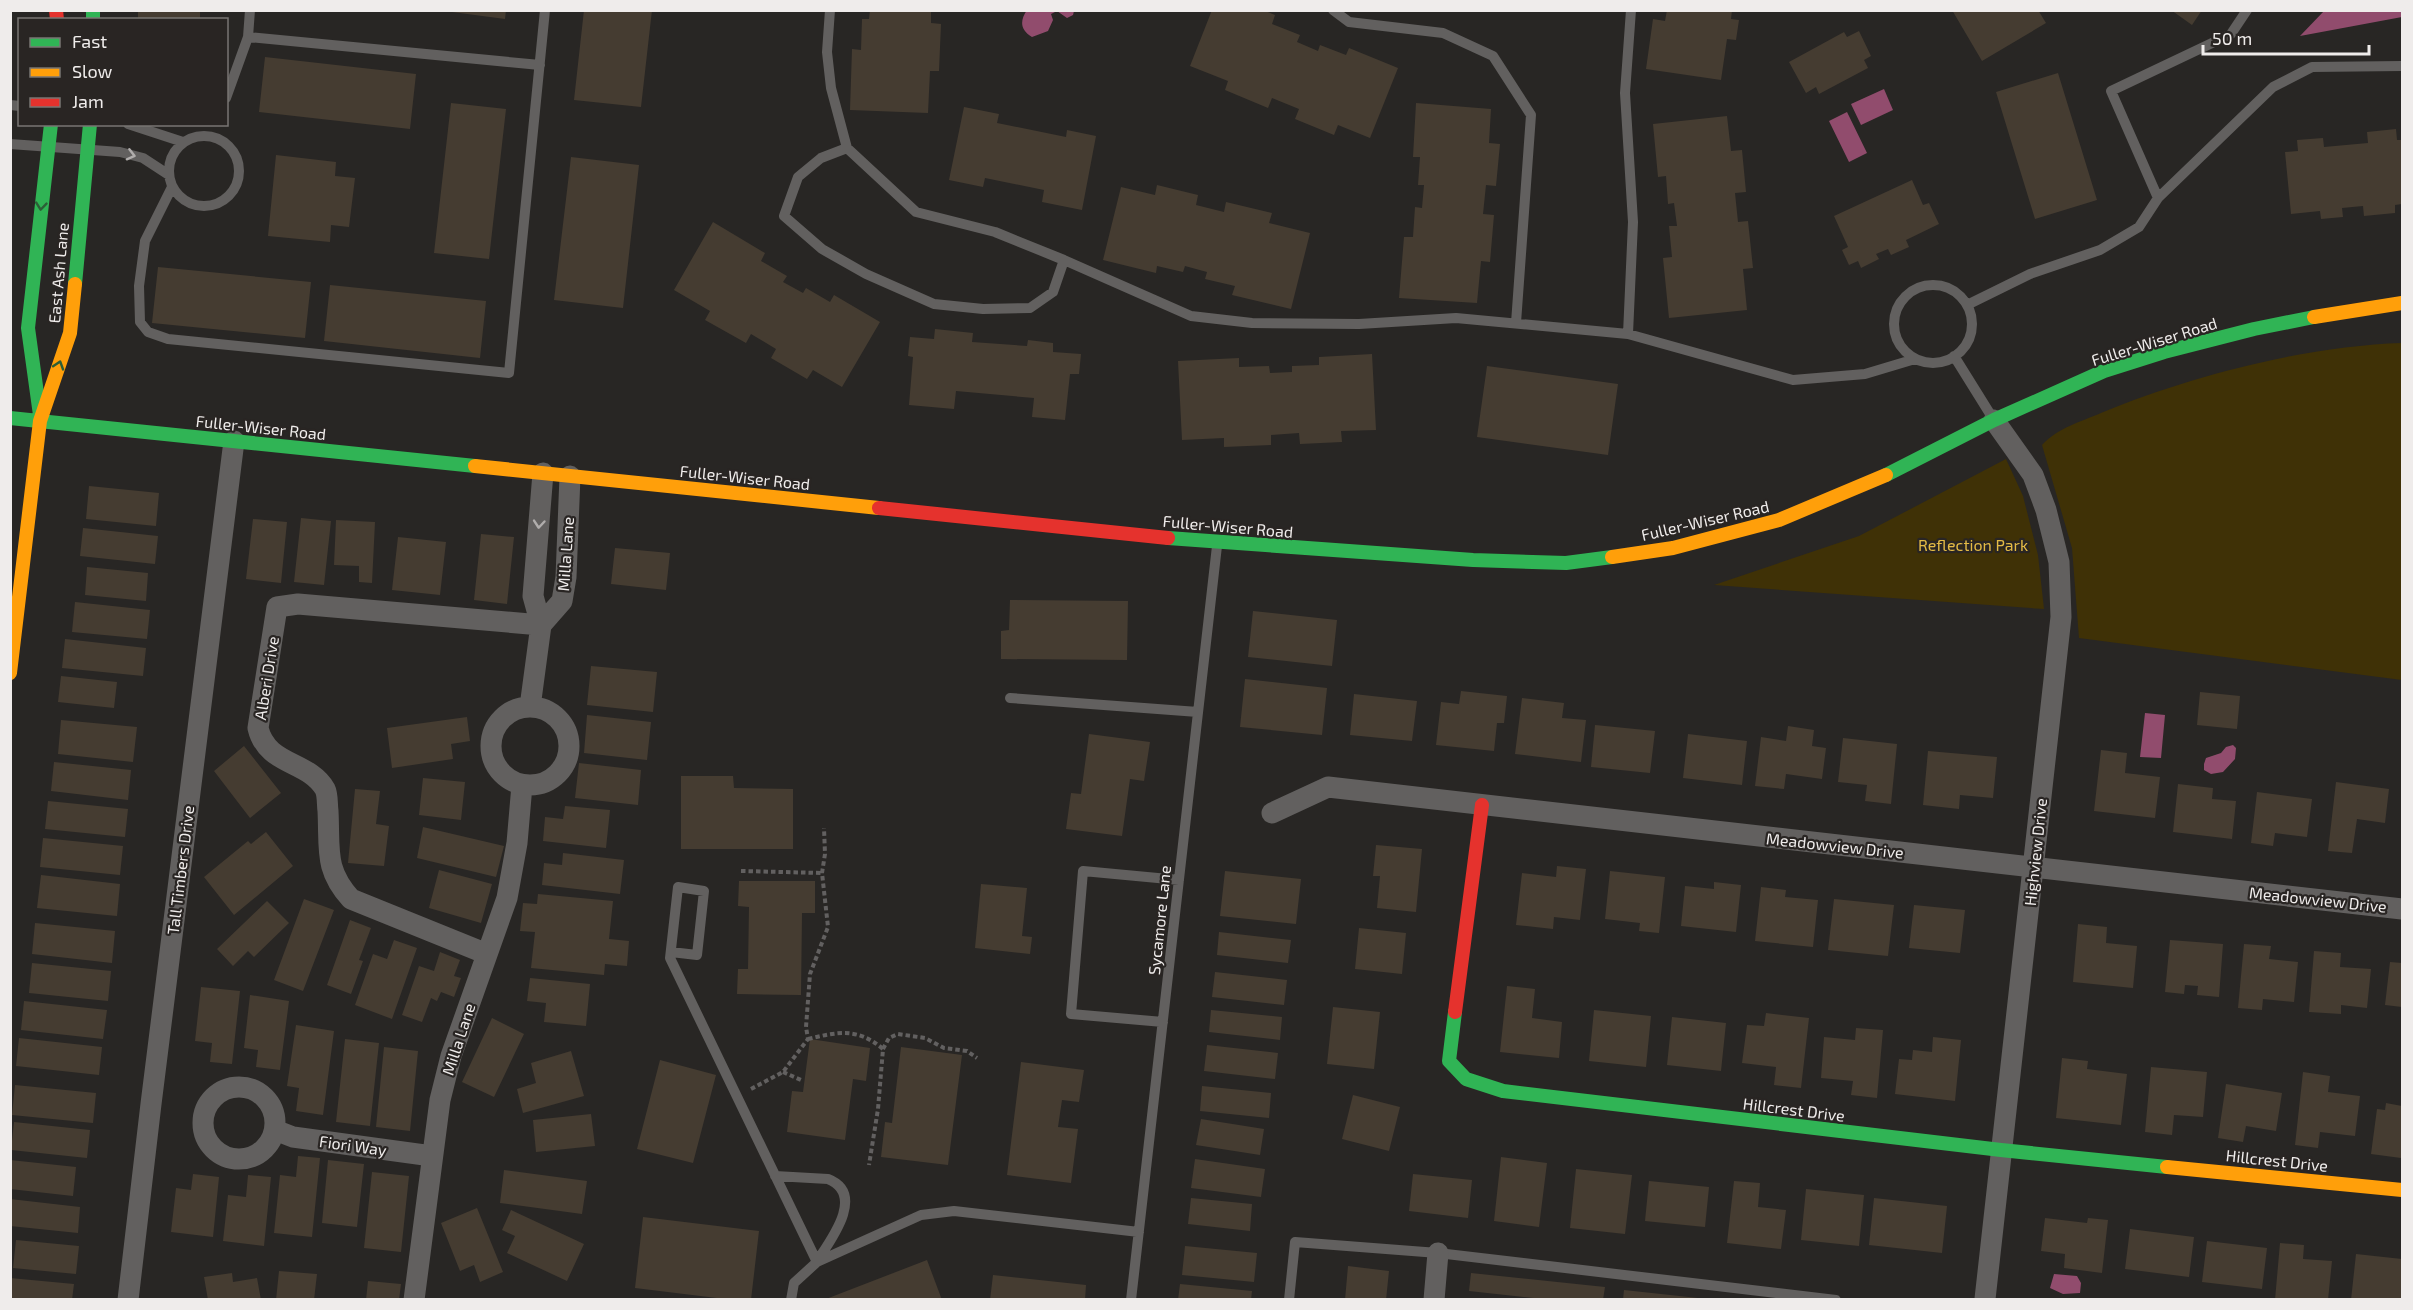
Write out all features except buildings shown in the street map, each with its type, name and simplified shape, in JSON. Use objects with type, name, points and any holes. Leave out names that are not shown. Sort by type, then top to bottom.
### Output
[{"type":"street","name":"East Ash Lane","points":[[40,421],[28,328],[51,126]]},
{"type":"street","name":"East Ash Lane","points":[[10,674],[14,613],[40,421],[70,333],[90,126]]},
{"type":"street","name":"Fuller-Wiser Road","points":[[10,418],[1217,543],[1473,560],[1566,563],[1673,548],[1779,520],[1886,475],[1994,420],[2104,371],[2164,352],[2254,329],[2356,309],[2403,303]]},
{"type":"street","name":"Highview Drive","points":[[1985,1299],[2061,617],[2059,562],[2046,510],[2032,475],[1994,420]]},
{"type":"street","name":"Tall Timbers Drive","points":[[128,1299],[234,441]]},
{"type":"street","name":"Milla Lane","points":[[530,707],[541,625],[534,596],[543,473]]},
{"type":"street","name":"Milla Lane","points":[[541,625],[562,601],[566,577],[570,476]]},
{"type":"street","name":"Alberi Drive","points":[[487,954],[351,899],[338,884],[331,868],[327,792],[318,778],[266,748],[258,728],[277,607],[298,604],[541,625]]},
{"type":"street","points":[[530,707],[542,708],[552,713],[564,727],[570,744],[568,756],[564,767],[556,776],[534,785],[522,784],[512,781],[496,766],[491,744],[497,726],[511,712],[530,707]]},
{"type":"street","name":"Milla Lane","points":[[414,1299],[440,1100],[451,1056],[507,898],[517,843],[522,784]]},
{"type":"street","name":"Meadowview Drive","points":[[1272,813],[1328,788],[2403,909]]},
{"type":"street","name":"Hillcrest Drive","points":[[1482,805],[1449,1061],[1458,1074],[1475,1085],[1503,1091],[2001,1150],[2403,1190]]},
{"type":"street","name":"Fiori Way","points":[[275,1130],[293,1137],[432,1156]]},
{"type":"street","points":[[1434,1299],[1438,1253]]},
{"type":"lane","points":[[228,92],[248,37],[250,10]]},
{"type":"lane","points":[[172,187],[145,241],[139,286],[140,322],[148,332],[168,339],[509,373],[545,10]]},
{"type":"lane","points":[[830,10],[828,61],[831,88],[847,148],[916,212],[995,232],[1191,316],[1252,323],[1359,324],[1456,318],[1628,334],[1792,380],[1865,374],[1916,358]]},
{"type":"lane","points":[[1333,10],[1349,22],[1443,33],[1493,56],[1531,115],[1516,323]]},
{"type":"lane","points":[[1628,334],[1633,222],[1625,93],[1631,10]]},
{"type":"lane","points":[[2158,198],[2112,91],[2231,34],[2247,10]]},
{"type":"lane","points":[[248,37],[540,65]]},
{"type":"lane","points":[[1967,305],[2030,274],[2100,250],[2139,226],[2158,198],[2273,87],[2312,67],[2403,66]]},
{"type":"lane","points":[[134,126],[183,142]]},
{"type":"lane","points":[[209,135],[213,126]]},
{"type":"lane","points":[[209,135],[226,142],[238,157],[240,175],[233,192],[219,204],[201,207],[184,201],[172,187],[169,175],[171,156],[183,142],[196,136],[209,135]]},
{"type":"lane","points":[[10,144],[120,152],[143,158],[169,175]]},
{"type":"lane","points":[[847,148],[821,158],[798,177],[784,216],[822,249],[866,274],[934,304],[983,309],[1030,308],[1053,292],[1064,260]]},
{"type":"lane","points":[[1935,285],[1948,288],[1959,295],[1967,305],[1972,327],[1963,349],[1954,356],[1935,363],[1916,358],[1905,351],[1897,340],[1894,327],[1895,314],[1901,302],[1910,292],[1922,286],[1935,285]]},
{"type":"lane","points":[[1954,356],[1994,420]]},
{"type":"lane","name":"Sycamore Lane","points":[[1131,1299],[1217,543]]},
{"type":"lane","points":[[1010,698],[1198,712]]},
{"type":"lane","points":[[1163,1022],[1071,1014],[1083,872],[1179,880]]},
{"type":"lane","points":[[671,952],[697,955],[704,891],[678,888],[670,958],[817,1262]]},
{"type":"lane","points":[[775,1176],[828,1179],[844,1191],[846,1206],[835,1234],[817,1262],[794,1282],[790,1299]]},
{"type":"lane","points":[[817,1262],[921,1215],[954,1211],[1139,1232]]},
{"type":"lane","points":[[1289,1299],[1295,1242],[1438,1253],[1836,1299]]},
{"type":"path","points":[[808,1038],[806,1027],[810,974],[828,927],[822,873],[825,854],[824,828]]},
{"type":"path","points":[[741,871],[822,873]]},
{"type":"path","points":[[737,1096],[783,1072],[808,1038],[856,1033],[883,1049]]},
{"type":"path","points":[[869,1165],[878,1109],[883,1049],[889,1038],[898,1034],[925,1038],[945,1047],[967,1052],[977,1058]]},
{"type":"path","points":[[783,1072],[801,1080]]},
{"type":"green space","points":[[2402,343],[2402,680],[2079,638],[2072,548],[2042,445],[2048,439],[2070,426],[2136,399],[2210,375],[2327,350]]},
{"type":"green space","name":"Reflection Park","points":[[2006,459],[2023,496],[2038,555],[2044,609],[1714,585],[1859,536]]},
{"type":"shaded area","points":[[1027,10],[1074,11],[1073,15],[1067,18],[1057,11],[1051,14],[1053,20],[1048,31],[1032,37],[1025,32],[1022,25]]},
{"type":"shaded area","points":[[2324,11],[2402,11],[2402,17],[2300,36]]},
{"type":"shaded area","points":[[1884,89],[1893,110],[1861,125],[1851,104]]},
{"type":"shaded area","points":[[1847,112],[1867,153],[1849,162],[1829,121]]},
{"type":"shaded area","points":[[2145,713],[2165,715],[2161,758],[2140,757]]},
{"type":"shaded area","points":[[2233,745],[2236,748],[2235,759],[2223,772],[2211,774],[2204,770],[2206,758],[2221,753],[2226,747]]},
{"type":"shaded area","points":[[2054,1274],[2077,1276],[2081,1283],[2080,1293],[2063,1294],[2050,1288]]},
{"type":"traffic: fast","points":[[93,10],[93,18]]},
{"type":"traffic: fast","points":[[40,415],[28,328],[51,126]]},
{"type":"traffic: fast","points":[[75,284],[90,126]]},
{"type":"traffic: fast","points":[[1886,475],[1994,420],[2104,371],[2164,352],[2254,329],[2314,317]]},
{"type":"traffic: fast","points":[[10,418],[475,466]]},
{"type":"traffic: fast","points":[[1168,538],[1473,560],[1566,563],[1612,557]]},
{"type":"traffic: fast","points":[[1455,1012],[1449,1061],[1466,1079],[1503,1091],[2001,1150],[2167,1167]]},
{"type":"traffic: slow","points":[[10,673],[40,421],[70,333],[75,284]]},
{"type":"traffic: slow","points":[[2314,317],[2402,303]]},
{"type":"traffic: slow","points":[[475,466],[879,508]]},
{"type":"traffic: slow","points":[[1612,557],[1673,548],[1779,520],[1886,475]]},
{"type":"traffic: slow","points":[[2167,1167],[2402,1190]]},
{"type":"traffic: jam","points":[[56,10],[57,18]]},
{"type":"traffic: jam","points":[[879,508],[1168,538]]},
{"type":"traffic: jam","points":[[1455,1012],[1482,805]]}]
